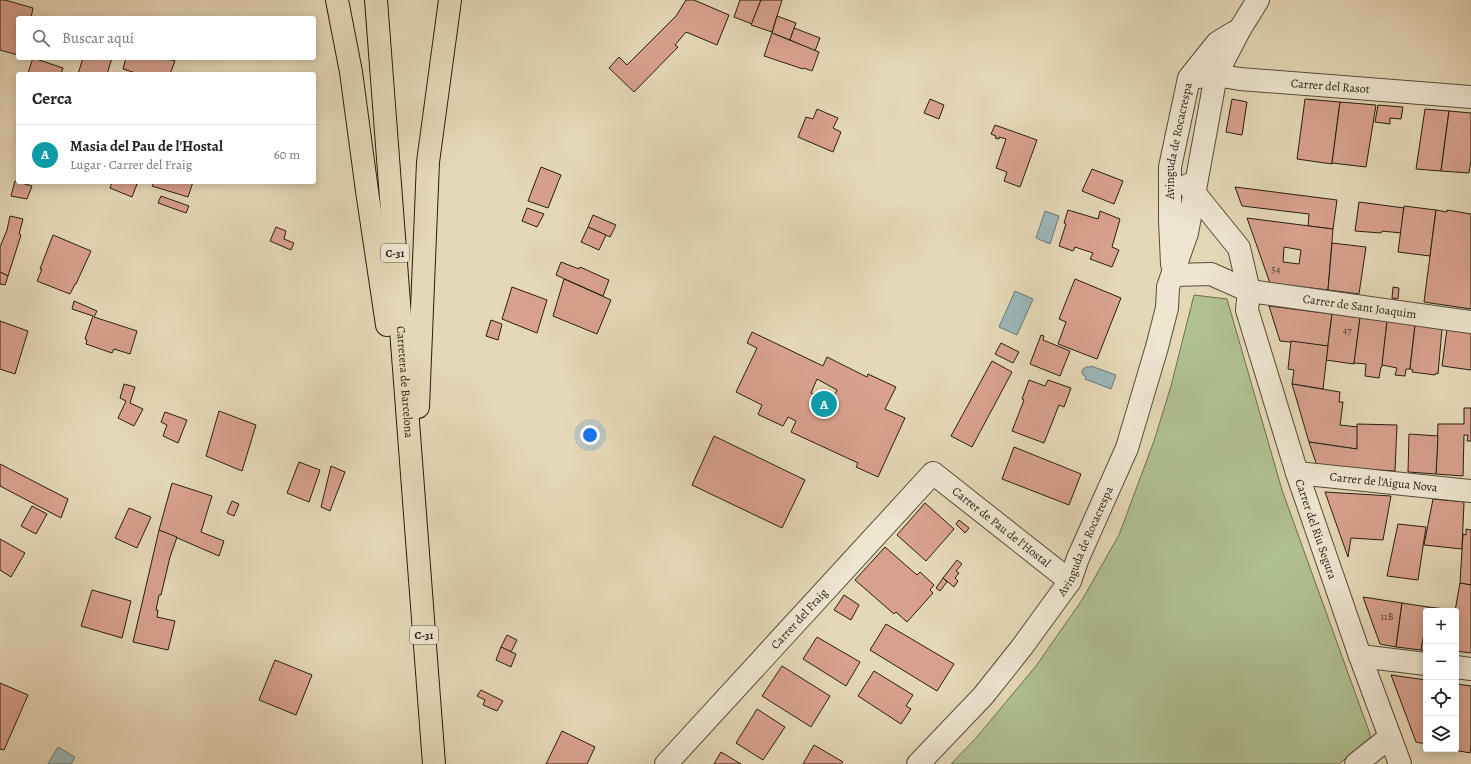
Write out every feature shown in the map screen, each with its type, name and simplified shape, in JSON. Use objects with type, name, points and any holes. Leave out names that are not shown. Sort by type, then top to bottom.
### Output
[{"type":"highway","points":[[337,0],[351,72],[367,191],[414,506]]},
{"type":"highway","name":"Carretera de Barcelona","points":[[376,0],[434,764]]},
{"type":"highway","points":[[414,506],[428,162],[450,0]]},
{"type":"street","name":"Avinguda de Rocacrespa","points":[[918,764],[983,696],[1022,647],[1070,581],[1078,558],[1127,448],[1157,347],[1167,308],[1168,288],[1187,233],[1216,75],[1240,29],[1258,0]]},
{"type":"street","name":"Avinguda de Rocacrespa","points":[[1173,275],[1170,220],[1170,167],[1189,78],[1217,43],[1240,29]]},
{"type":"street","name":"Carrer del Rasot","points":[[1189,78],[1216,75],[1225,77],[1471,97]]},
{"type":"street","name":"Carrer del Riu Segura","points":[[1170,167],[1194,192],[1239,248],[1248,291],[1248,310],[1297,473],[1360,656],[1400,764]]},
{"type":"street","name":"Carrer de Sant Joaquim","points":[[1173,275],[1211,274],[1248,291],[1471,322]]},
{"type":"street","name":"Carrer de Pau de l'Hostal","points":[[933,473],[1070,581]]},
{"type":"street","name":"Carrer del Fraig","points":[[666,764],[933,473]]},
{"type":"street","name":"Carrer de l'Aigua Nova","points":[[1297,473],[1471,491]]},
{"type":"street","points":[[1360,656],[1423,664]]},
{"type":"street","points":[[1459,667],[1471,669]]},
{"type":"street","points":[[1356,764],[1390,738]]},
{"type":"green space","points":[[1194,295],[1227,299],[1282,490],[1370,734],[1370,739],[1339,764],[951,764],[976,738],[1036,666],[1082,600],[1119,535],[1154,441],[1171,386]]},
{"type":"water","points":[[1045,211],[1059,216],[1050,244],[1036,238]]},
{"type":"water","points":[[1015,291],[1033,299],[1017,335],[999,327]]},
{"type":"water","points":[[1091,366],[1116,375],[1111,389],[1085,379],[1086,377],[1083,375],[1082,370]]},
{"type":"water","points":[[58,747],[75,757],[71,764],[48,764]]},
{"type":"building","points":[[0,0],[33,8],[31,16],[16,16],[16,54],[0,50]]},
{"type":"building","points":[[686,0],[694,0],[729,15],[717,45],[686,32],[675,45],[678,47],[634,92],[609,68],[619,57],[627,65],[676,16]]},
{"type":"building","points":[[740,0],[761,0],[752,24],[734,17]]},
{"type":"building","points":[[761,0],[782,0],[772,32],[751,25]]},
{"type":"building","points":[[777,16],[796,23],[790,40],[772,33]]},
{"type":"building","points":[[794,28],[820,38],[815,51],[790,40]]},
{"type":"building","points":[[772,33],[819,52],[812,71],[764,56]]},
{"type":"building","points":[[32,60],[39,60],[63,68],[62,72],[28,72]]},
{"type":"building","points":[[82,60],[111,60],[108,72],[79,72]]},
{"type":"building","points":[[125,60],[175,61],[171,72],[133,72],[123,69]]},
{"type":"building","points":[[930,99],[944,105],[939,119],[924,113]]},
{"type":"building","points":[[1232,99],[1247,102],[1242,135],[1226,132]]},
{"type":"building","points":[[1305,99],[1340,102],[1332,164],[1297,159]]},
{"type":"building","points":[[1340,102],[1376,105],[1366,167],[1332,163]]},
{"type":"building","points":[[1378,105],[1403,107],[1401,119],[1390,118],[1390,124],[1375,122]]},
{"type":"building","points":[[817,109],[838,118],[833,128],[841,132],[833,152],[798,137],[806,117],[813,119]]},
{"type":"building","points":[[1425,109],[1449,111],[1441,171],[1416,169]]},
{"type":"building","points":[[1449,111],[1471,113],[1471,160],[1469,173],[1441,171]]},
{"type":"building","points":[[995,125],[1037,140],[1020,187],[1004,181],[1007,172],[996,168],[1006,139],[999,137],[999,139],[995,138],[996,136],[991,134]]},
{"type":"building","points":[[541,167],[561,175],[548,208],[528,201]]},
{"type":"building","points":[[1092,169],[1123,181],[1114,204],[1082,191]]},
{"type":"building","points":[[15,181],[16,184],[32,186],[27,199],[11,196]]},
{"type":"building","points":[[111,184],[137,184],[132,197],[110,188]]},
{"type":"building","points":[[153,184],[192,184],[188,197],[152,186]]},
{"type":"building","points":[[1235,187],[1337,200],[1333,229],[1308,226],[1309,214],[1242,206]]},
{"type":"building","points":[[161,196],[189,206],[186,213],[158,203]]},
{"type":"building","points":[[1359,202],[1404,208],[1401,233],[1355,231]]},
{"type":"building","points":[[1404,206],[1436,210],[1430,256],[1398,252]]},
{"type":"building","points":[[527,208],[544,214],[537,227],[522,221]]},
{"type":"building","points":[[1068,210],[1098,219],[1100,211],[1120,219],[1112,247],[1119,250],[1112,267],[1090,259],[1093,253],[1075,247],[1073,251],[1059,246],[1066,224],[1064,223]]},
{"type":"building","points":[[1436,210],[1447,212],[1447,210],[1471,214],[1471,309],[1424,302]]},
{"type":"building","points":[[593,215],[616,225],[610,237],[588,227]]},
{"type":"building","points":[[10,216],[23,219],[19,234],[21,235],[8,276],[0,272],[0,247],[7,230]]},
{"type":"building","points":[[1247,218],[1333,229],[1328,290],[1270,283]],"holes":[[[1284,247],[1301,250],[1299,264],[1283,262]]]},
{"type":"building","points":[[276,227],[286,231],[284,239],[294,243],[291,250],[270,241]]},
{"type":"building","points":[[588,227],[606,235],[599,250],[581,242]]},
{"type":"building","points":[[53,235],[91,251],[70,294],[37,281]]},
{"type":"building","points":[[1332,243],[1366,247],[1359,294],[1328,290]]},
{"type":"building","points":[[561,262],[579,269],[580,267],[609,280],[603,296],[556,275]]},
{"type":"building","points":[[0,272],[8,276],[5,285],[0,284]]},
{"type":"building","points":[[564,279],[611,300],[597,334],[553,316]]},
{"type":"building","points":[[1075,279],[1121,298],[1097,359],[1058,344],[1066,322],[1059,319]]},
{"type":"building","points":[[512,287],[547,300],[537,333],[502,319]]},
{"type":"building","points":[[1393,287],[1399,288],[1398,299],[1392,298]]},
{"type":"building","points":[[74,301],[97,311],[94,317],[137,331],[130,354],[114,349],[112,353],[86,344],[87,340],[85,339],[93,316],[72,309]]},
{"type":"building","points":[[1269,306],[1332,314],[1328,346],[1280,341]]},
{"type":"building","points":[[1332,314],[1360,318],[1354,364],[1326,360]]},
{"type":"building","points":[[1360,318],[1387,321],[1382,367],[1379,378],[1365,376],[1366,364],[1354,363]]},
{"type":"building","points":[[491,320],[502,324],[498,340],[486,336]]},
{"type":"building","points":[[0,321],[28,331],[15,374],[0,369]]},
{"type":"building","points":[[1387,321],[1415,325],[1410,369],[1406,369],[1405,376],[1395,375],[1397,368],[1382,365]]},
{"type":"building","points":[[1415,325],[1442,329],[1438,374],[1436,373],[1435,375],[1412,372],[1413,370],[1410,369]]},
{"type":"building","points":[[1447,329],[1471,333],[1471,370],[1442,366]]},
{"type":"building","points":[[752,332],[823,366],[827,357],[867,377],[868,374],[896,387],[885,409],[905,418],[878,477],[856,467],[858,463],[791,432],[796,421],[788,417],[783,426],[759,415],[758,414],[762,405],[736,392],[757,348],[747,343]],"holes":[[[817,379],[837,390],[831,402],[811,393]]]},
{"type":"building","points":[[1041,335],[1044,336],[1043,340],[1070,351],[1060,376],[1030,364]]},
{"type":"building","points":[[1291,341],[1328,346],[1323,389],[1292,384],[1294,370],[1288,369]]},
{"type":"building","points":[[1001,343],[1019,352],[1013,363],[995,354]]},
{"type":"building","points":[[992,361],[1012,372],[972,447],[951,436]]},
{"type":"building","points":[[1029,380],[1045,386],[1048,380],[1071,388],[1064,407],[1059,405],[1044,443],[1012,431],[1024,400],[1022,399]]},
{"type":"building","points":[[124,384],[135,387],[130,403],[143,409],[134,426],[118,418],[126,401],[120,398]]},
{"type":"building","points":[[1292,384],[1340,392],[1339,402],[1343,402],[1340,425],[1358,427],[1357,449],[1309,442]]},
{"type":"building","points":[[1464,408],[1471,408],[1471,441],[1467,441],[1468,435],[1464,435],[1463,476],[1436,474],[1438,424],[1464,424]]},
{"type":"building","points":[[219,411],[256,425],[242,471],[206,456]]},
{"type":"building","points":[[165,412],[187,420],[178,443],[163,436],[167,425],[161,422]]},
{"type":"building","points":[[1357,424],[1397,425],[1395,471],[1317,466],[1309,442],[1357,449]]},
{"type":"building","points":[[1409,434],[1438,436],[1436,474],[1408,472]]},
{"type":"building","points":[[714,436],[805,480],[782,528],[692,485]]},
{"type":"building","points":[[1014,447],[1081,474],[1069,505],[1002,479]]},
{"type":"building","points":[[299,462],[320,470],[309,502],[287,493]]},
{"type":"building","points":[[0,464],[68,499],[61,518],[0,486]]},
{"type":"building","points":[[331,466],[345,472],[330,511],[321,507]]},
{"type":"building","points":[[172,483],[212,496],[201,532],[224,541],[219,556],[159,530]]},
{"type":"building","points":[[1325,492],[1391,496],[1383,540],[1351,538],[1348,557]]},
{"type":"building","points":[[1433,499],[1464,502],[1462,549],[1424,545]]},
{"type":"building","points":[[232,501],[239,504],[234,516],[227,513]]},
{"type":"building","points":[[925,503],[954,529],[926,561],[897,535]]},
{"type":"building","points":[[32,506],[47,514],[36,534],[21,526]]},
{"type":"building","points":[[129,508],[151,517],[137,548],[115,538]]},
{"type":"building","points":[[959,520],[969,528],[965,533],[956,524]]},
{"type":"building","points":[[1398,524],[1426,527],[1418,580],[1387,576]]},
{"type":"building","points":[[1466,529],[1471,530],[1471,585],[1460,583],[1463,534],[1466,535]]},
{"type":"building","points":[[159,530],[177,537],[170,557],[161,595],[159,595],[156,610],[158,610],[157,617],[175,621],[168,650],[133,642]]},
{"type":"building","points":[[0,539],[25,553],[11,577],[0,570]]},
{"type":"building","points":[[885,547],[917,575],[920,572],[934,585],[930,590],[933,593],[907,622],[896,612],[894,614],[855,580]]},
{"type":"building","points":[[957,560],[962,564],[956,571],[959,573],[955,578],[958,581],[954,587],[943,578]]},
{"type":"building","points":[[943,578],[947,582],[940,591],[936,588]]},
{"type":"building","points":[[1460,583],[1471,585],[1471,653],[1459,651],[1459,608],[1456,608]]},
{"type":"building","points":[[92,590],[131,601],[122,638],[81,626]]},
{"type":"building","points":[[844,595],[859,605],[851,620],[834,610]]},
{"type":"building","points":[[1363,597],[1402,603],[1396,647],[1380,644]]},
{"type":"building","points":[[1402,603],[1428,607],[1423,608],[1423,640],[1421,650],[1396,647]]},
{"type":"building","points":[[886,624],[954,664],[937,691],[870,650]]},
{"type":"building","points":[[507,635],[517,640],[511,652],[501,647]]},
{"type":"building","points":[[817,637],[860,662],[846,686],[803,659]]},
{"type":"building","points":[[1423,640],[1423,650],[1421,650]]},
{"type":"building","points":[[501,647],[516,654],[511,667],[496,660]]},
{"type":"building","points":[[275,660],[312,675],[296,715],[259,700]]},
{"type":"building","points":[[782,666],[830,696],[811,727],[762,696]]},
{"type":"building","points":[[874,671],[913,695],[906,706],[911,709],[901,724],[858,696]]},
{"type":"building","points":[[1391,675],[1423,680],[1423,743],[1416,742]]},
{"type":"building","points":[[0,683],[28,695],[4,750],[0,749]]},
{"type":"building","points":[[1459,684],[1471,686],[1470,753],[1459,751]]},
{"type":"building","points":[[481,690],[503,701],[497,711],[483,705],[485,700],[477,696]]},
{"type":"building","points":[[757,709],[785,727],[763,760],[736,743]]},
{"type":"building","points":[[562,731],[595,747],[587,764],[546,764]]},
{"type":"building","points":[[814,745],[843,762],[841,764],[803,764]]},
{"type":"building","points":[[721,752],[741,764],[714,764]]},
{"type":"place","name":"Masia del Pau de l'Hostal","points":[[824,404]]}]
